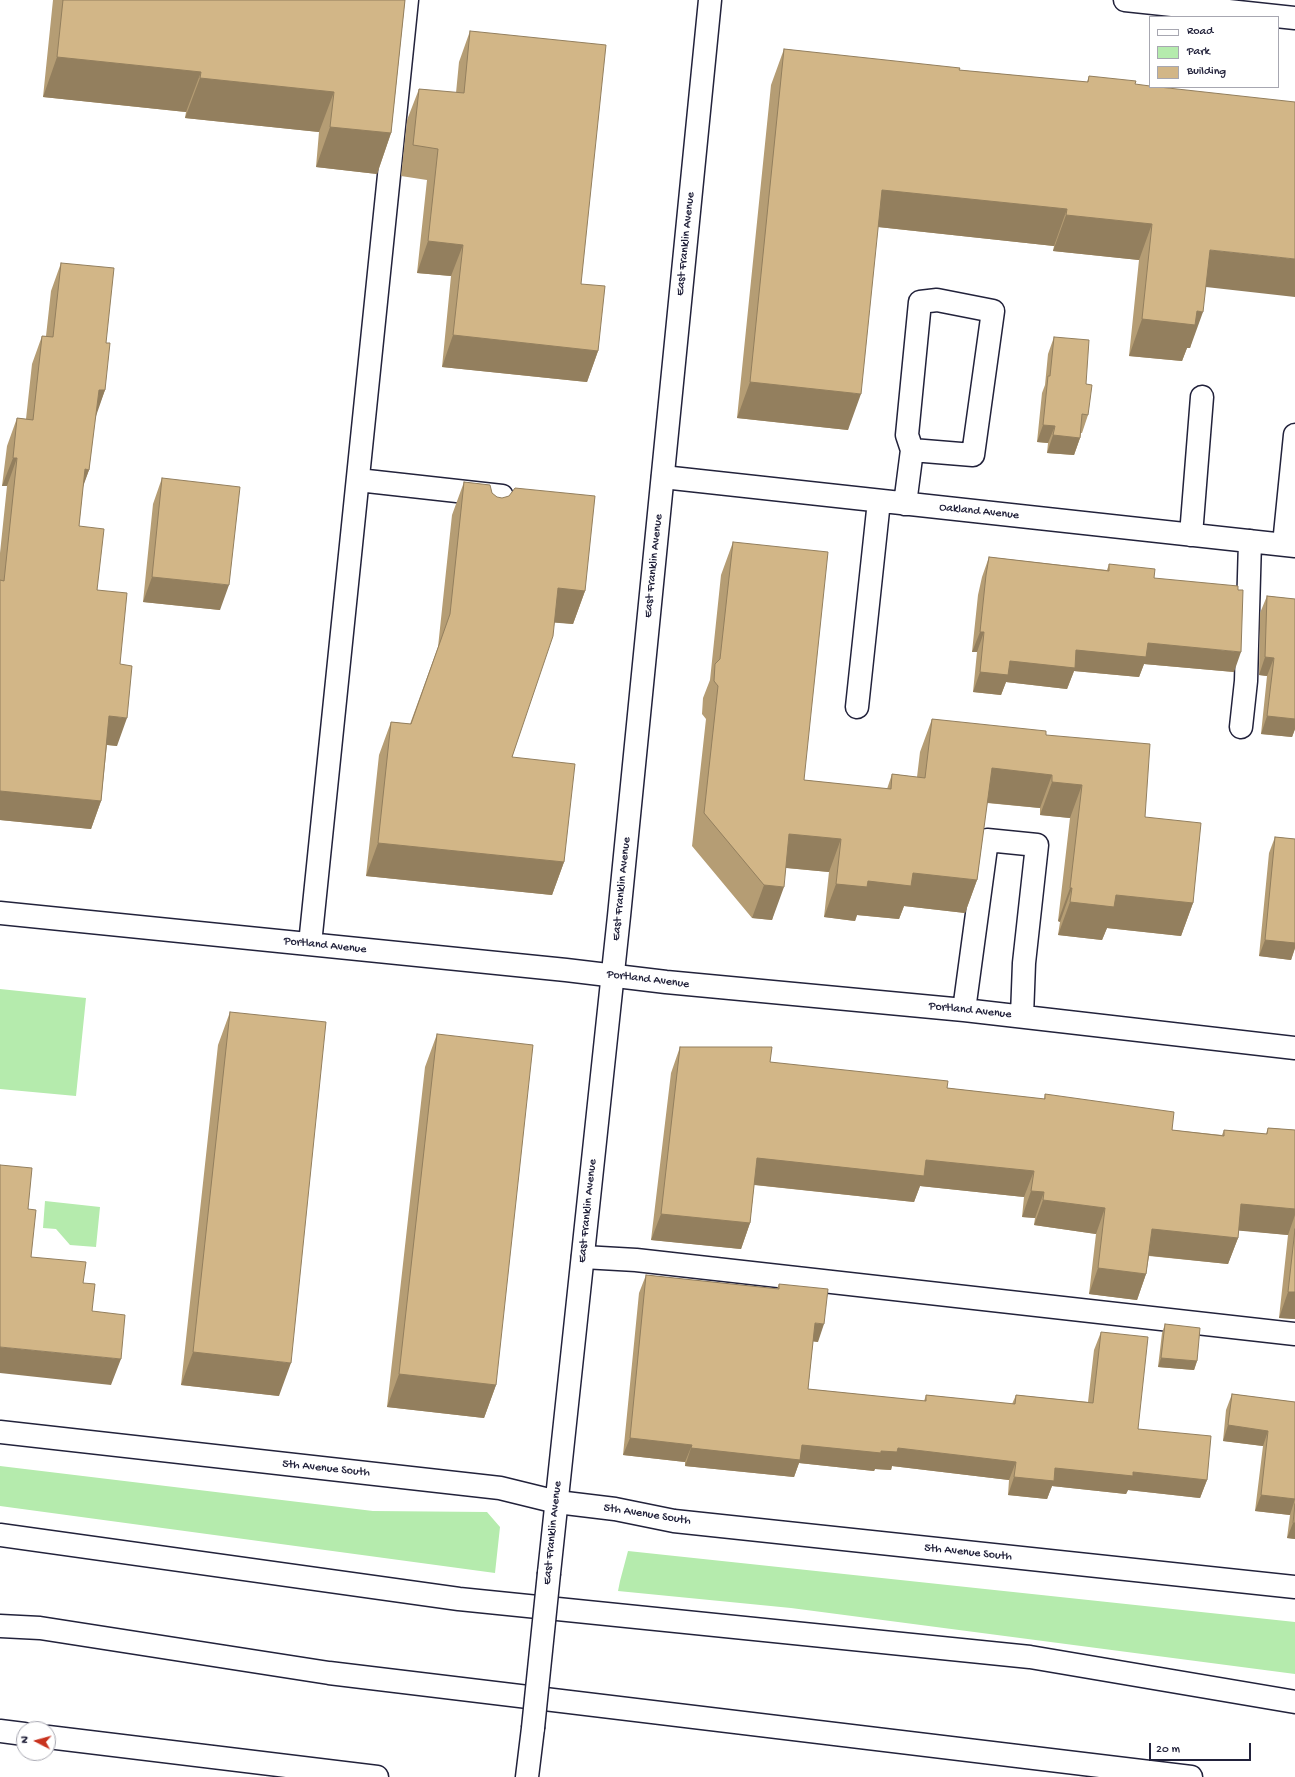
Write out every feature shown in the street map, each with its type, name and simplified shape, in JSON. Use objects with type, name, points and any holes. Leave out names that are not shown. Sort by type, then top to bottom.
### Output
[{"type":"main road","points":[[310,944],[407,0]]},
{"type":"main road","name":"East Franklin Avenue","points":[[527,1777],[613,976],[710,0]]},
{"type":"main road","points":[[1125,0],[1276,16]]},
{"type":"main road","points":[[1279,16],[1295,18]]},
{"type":"main road","points":[[904,504],[912,450],[907,435],[920,302],[937,300],[993,311],[973,455],[912,450]]},
{"type":"main road","points":[[1191,535],[1202,397]]},
{"type":"main road","points":[[1289,545],[1295,435]]},
{"type":"main road","name":"Oakland Avenue","points":[[663,477],[1289,545]]},
{"type":"main road","points":[[358,480],[502,496],[490,519]]},
{"type":"main road","points":[[858,707],[879,501]]},
{"type":"main road","points":[[1241,727],[1246,681],[1250,541]]},
{"type":"main road","points":[[964,1010],[987,840],[1037,845],[1024,963],[1022,1016]]},
{"type":"main road","name":"Portland Avenue","points":[[0,912],[666,982],[1022,1016],[1295,1048]]},
{"type":"main road","points":[[583,1257],[636,1260],[1295,1334]]},
{"type":"main road","name":"5th Avenue South","points":[[0,1432],[500,1488],[557,1502],[615,1509],[674,1521],[1295,1587]]},
{"type":"main road","points":[[0,1535],[459,1599],[1030,1657],[1295,1702]]},
{"type":"main road","points":[[0,1616],[40,1628]]},
{"type":"main road","points":[[0,1626],[40,1628],[329,1672],[1190,1777]]},
{"type":"main road","points":[[0,1731],[16,1734]]},
{"type":"main road","points":[[0,1734],[16,1735]]},
{"type":"main road","points":[[56,1738],[377,1777]]},
{"type":"green space","points":[[0,989],[86,998],[76,1096],[0,1089]]},
{"type":"green space","points":[[45,1201],[100,1207],[96,1247],[70,1245],[56,1229],[43,1228]]},
{"type":"green space","points":[[0,1466],[373,1511],[487,1512],[500,1527],[495,1573],[0,1506]]},
{"type":"green space","points":[[628,1551],[1295,1622],[1295,1674],[791,1608],[618,1591]]},
{"type":"building","points":[[63,0],[405,0],[391,133],[330,127],[334,92],[200,78],[201,72],[57,57]]},
{"type":"building","points":[[470,31],[606,45],[581,284],[605,286],[598,351],[453,335],[463,245],[428,241],[438,149],[413,145],[419,89],[464,93]]},
{"type":"building","points":[[784,49],[960,68],[959,70],[1088,82],[1089,76],[1136,81],[1135,84],[1149,86],[1149,88],[1168,88],[1295,102],[1295,259],[1210,250],[1203,312],[1197,311],[1195,325],[1142,319],[1152,224],[1066,215],[1067,209],[882,190],[861,394],[750,382]]},
{"type":"building","points":[[61,263],[114,268],[106,343],[110,343],[105,390],[99,390],[89,470],[85,469],[79,526],[104,529],[97,590],[127,593],[120,664],[132,666],[127,718],[109,716],[101,801],[0,791],[0,580],[4,581],[17,458],[13,458],[17,418],[33,420],[42,336],[53,337]]},
{"type":"building","points":[[1054,337],[1089,340],[1086,384],[1092,385],[1088,415],[1082,414],[1080,438],[1053,435],[1055,426],[1043,425]]},
{"type":"building","points":[[162,478],[240,487],[229,585],[152,577]]},
{"type":"building","points":[[464,482],[490,485],[492,493],[497,497],[502,498],[509,496],[515,488],[595,496],[585,591],[558,588],[553,636],[512,757],[575,764],[564,862],[378,843],[391,722],[411,724],[450,614]]},
{"type":"building","points":[[733,542],[828,552],[804,780],[891,789],[892,774],[925,778],[932,719],[1046,731],[1046,735],[1150,744],[1145,817],[1201,823],[1193,903],[1116,895],[1114,907],[1070,902],[1072,888],[1070,888],[1082,785],[1052,782],[1052,775],[992,768],[977,880],[913,873],[911,886],[868,881],[867,887],[836,884],[841,839],[789,834],[784,887],[764,885],[704,813],[718,686],[714,681],[715,664],[720,659]]},
{"type":"building","points":[[989,557],[1109,571],[1109,564],[1155,569],[1154,578],[1238,586],[1238,590],[1243,590],[1241,652],[1148,643],[1146,657],[1076,650],[1075,668],[1010,661],[1008,675],[980,672],[984,632],[980,632]]},
{"type":"building","points":[[1267,596],[1295,599],[1295,719],[1267,716],[1274,658],[1265,657]]},
{"type":"building","points":[[1275,837],[1295,839],[1295,943],[1265,940]]},
{"type":"building","points":[[230,1012],[326,1022],[291,1363],[193,1352]]},
{"type":"building","points":[[437,1034],[533,1045],[496,1385],[399,1374]]},
{"type":"building","points":[[680,1047],[772,1047],[770,1062],[948,1081],[947,1088],[1045,1099],[1045,1094],[1174,1112],[1172,1130],[1224,1136],[1224,1130],[1267,1134],[1268,1128],[1295,1130],[1295,1209],[1241,1204],[1238,1238],[1152,1229],[1146,1274],[1098,1268],[1105,1208],[1043,1200],[1044,1192],[1031,1191],[1034,1171],[926,1160],[924,1176],[757,1158],[750,1223],[661,1214]]},
{"type":"building","points":[[0,1165],[32,1168],[28,1209],[36,1210],[31,1257],[86,1262],[83,1283],[95,1284],[92,1311],[125,1315],[121,1359],[0,1347]]},
{"type":"building","points":[[1295,1229],[1295,1292],[1288,1292]]},
{"type":"building","points":[[646,1275],[779,1289],[779,1284],[828,1289],[824,1324],[815,1323],[808,1389],[926,1401],[926,1395],[1015,1404],[1016,1395],[1093,1403],[1101,1332],[1148,1337],[1138,1429],[1211,1436],[1207,1480],[1133,1472],[1133,1476],[1055,1468],[1054,1481],[1014,1477],[1016,1462],[898,1448],[897,1452],[881,1451],[881,1453],[802,1445],[800,1460],[691,1448],[692,1445],[630,1438]]},
{"type":"building","points":[[1165,1324],[1200,1328],[1197,1361],[1161,1358]]},
{"type":"building","points":[[1232,1394],[1295,1402],[1295,1499],[1261,1495],[1268,1431],[1228,1425]]},
{"type":"building","points":[[1295,1504],[1295,1523],[1293,1523]]}]
